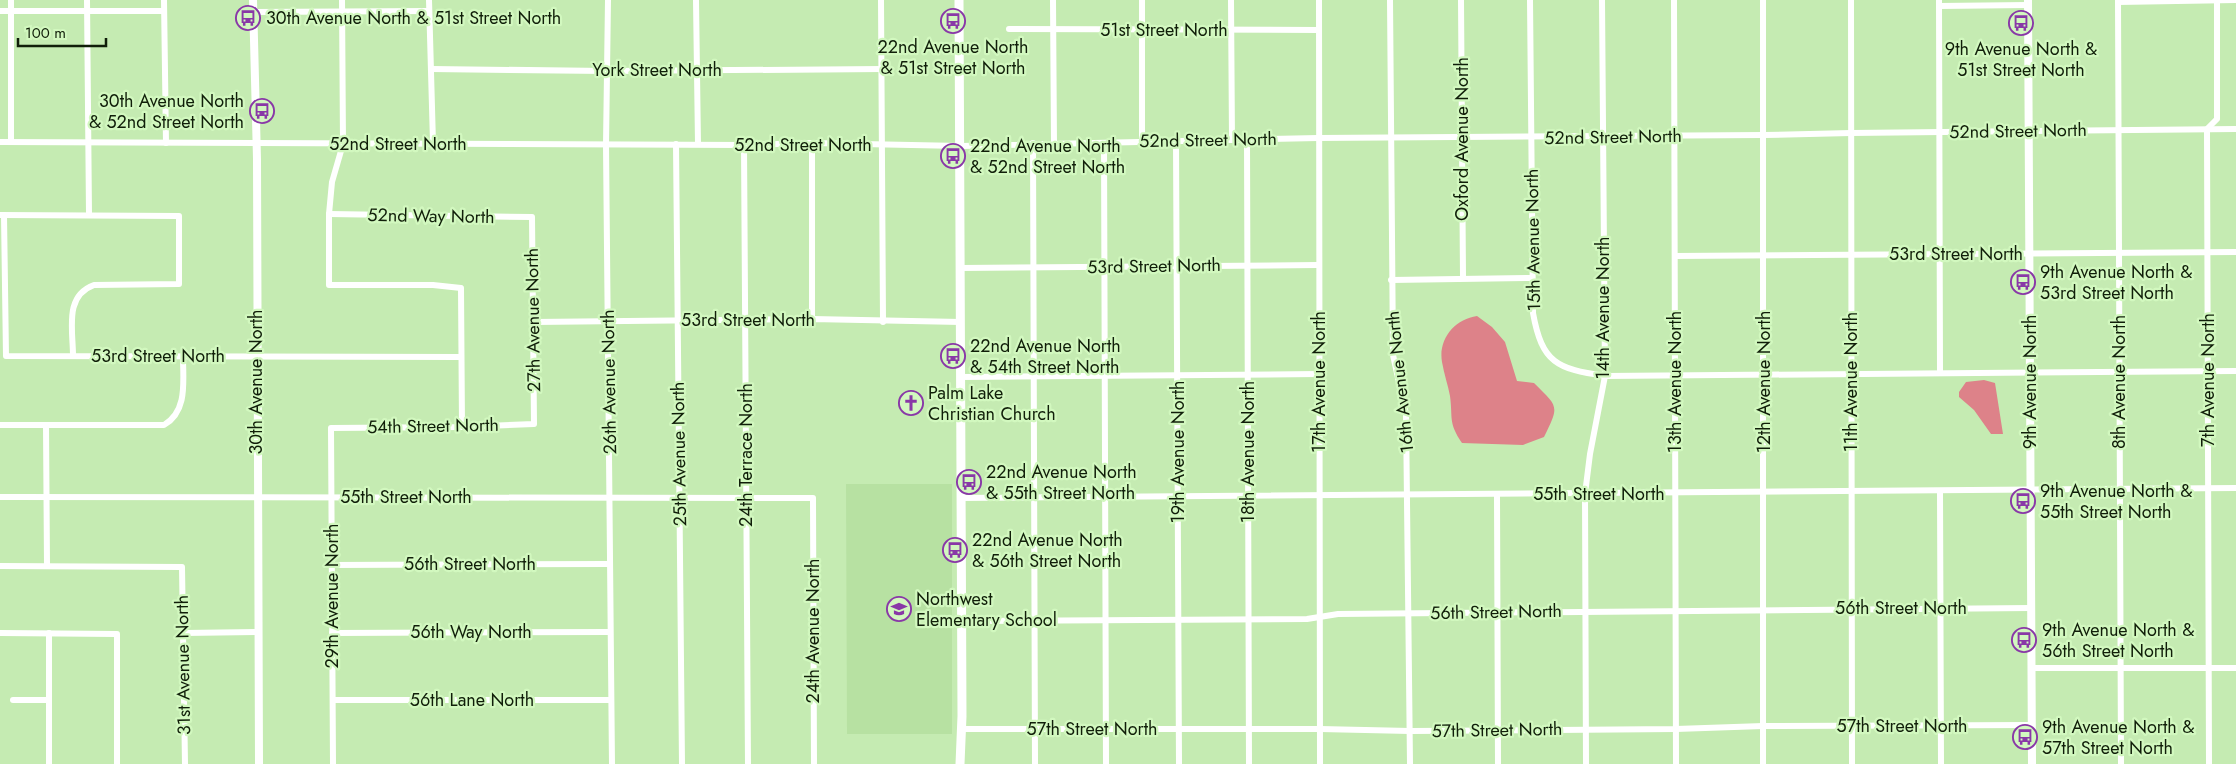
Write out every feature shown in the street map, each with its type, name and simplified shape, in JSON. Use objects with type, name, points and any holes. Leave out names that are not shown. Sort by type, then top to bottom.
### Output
[{"type":"main road","points":[[959,0],[962,620],[962,729],[960,764]]},
{"type":"main road","points":[[962,729],[966,764]]},
{"type":"street","points":[[11,0],[11,142]]},
{"type":"street","points":[[87,0],[89,214]]},
{"type":"street","points":[[164,0],[166,143]]},
{"type":"street","name":"30th Avenue North","points":[[253,0],[256,143],[259,764]]},
{"type":"street","points":[[342,0],[343,144],[332,182],[329,214],[329,285],[433,285],[461,288],[462,427]]},
{"type":"street","points":[[429,0],[433,143]]},
{"type":"street","name":"26th Avenue North","points":[[608,0],[606,145],[611,497],[609,564],[612,764]]},
{"type":"street","points":[[696,0],[698,144]]},
{"type":"street","points":[[881,0],[884,144],[883,322]]},
{"type":"street","points":[[1054,0],[1054,144]]},
{"type":"street","points":[[1142,0],[1142,142]]},
{"type":"street","points":[[1231,0],[1232,140]]},
{"type":"street","name":"17th Avenue North","points":[[1319,0],[1320,764]]},
{"type":"street","name":"16th Avenue North","points":[[1390,0],[1391,280],[1393,355],[1406,414],[1410,613],[1410,764]]},
{"type":"street","name":"Oxford Avenue North","points":[[1461,0],[1462,278]]},
{"type":"street","name":"15th Avenue North","points":[[1530,0],[1532,278],[1533,313],[1536,333],[1548,356],[1560,366],[1575,372],[1605,376]]},
{"type":"street","name":"14th Avenue North","points":[[1586,764],[1585,494],[1590,454],[1605,376],[1602,0]]},
{"type":"street","name":"13th Avenue North","points":[[1674,0],[1676,764]]},
{"type":"street","name":"12th Avenue North","points":[[1763,0],[1763,764]]},
{"type":"street","name":"11th Avenue North","points":[[1851,0],[1852,764]]},
{"type":"street","name":"7th Avenue North","points":[[2210,764],[2207,129],[2217,119],[2217,0]]},
{"type":"street","points":[[2118,1],[2236,0]]},
{"type":"street","name":"8th Avenue North","points":[[2118,1],[2121,764]]},
{"type":"street","points":[[1940,372],[1939,3],[2028,2]]},
{"type":"street","name":"9th Avenue North","points":[[2028,2],[2032,764]]},
{"type":"street","points":[[0,11],[164,11]]},
{"type":"street","points":[[253,12],[429,11]]},
{"type":"street","name":"51st Street North","points":[[1010,30],[1319,30]]},
{"type":"street","name":"York Street North","points":[[431,69],[607,71],[883,69]]},
{"type":"street","name":"52nd Street North","points":[[0,142],[88,144],[698,144],[744,146],[812,143],[961,146],[1318,138],[1532,138],[2236,129]]},
{"type":"street","name":"18th Avenue North","points":[[1247,140],[1249,764]]},
{"type":"street","name":"19th Avenue North","points":[[1176,141],[1179,764]]},
{"type":"street","points":[[1104,142],[1106,764]]},
{"type":"street","points":[[812,143],[812,319]]},
{"type":"street","points":[[1032,143],[1035,764]]},
{"type":"street","name":"25th Avenue North","points":[[676,144],[682,764]]},
{"type":"street","name":"24th Terrace North","points":[[744,146],[748,764]]},
{"type":"street","name":"52nd Way North","points":[[329,214],[532,217]]},
{"type":"street","points":[[2,215],[180,216],[179,284],[94,285],[83,289],[76,297],[73,310],[73,356]]},
{"type":"street","name":"53rd Street North","points":[[2,215],[6,356],[461,357]]},
{"type":"street","name":"27th Avenue North","points":[[532,217],[534,424]]},
{"type":"street","name":"53rd Street North","points":[[1675,256],[2236,252]]},
{"type":"street","name":"53rd Street North","points":[[961,268],[1318,265]]},
{"type":"street","points":[[1391,280],[1532,278]]},
{"type":"street","name":"53rd Street North","points":[[534,322],[812,319],[883,322],[961,322]]},
{"type":"street","points":[[0,425],[164,425],[172,420],[182,402],[183,357]]},
{"type":"street","points":[[1605,376],[2236,371]]},
{"type":"street","points":[[961,377],[1318,374]]},
{"type":"street","name":"54th Street North","points":[[331,428],[462,427],[534,424]]},
{"type":"street","points":[[0,566],[47,565],[46,425]]},
{"type":"street","name":"29th Avenue North","points":[[331,428],[333,764]]},
{"type":"street","name":"55th Street North","points":[[961,498],[1408,496],[2236,488]]},
{"type":"street","points":[[1940,491],[1941,764]]},
{"type":"street","points":[[1496,495],[1498,764]]},
{"type":"street","name":"55th Street North","points":[[0,497],[813,498]]},
{"type":"street","name":"24th Avenue North","points":[[813,498],[814,764]]},
{"type":"street","name":"56th Street North","points":[[332,565],[609,564]]},
{"type":"street","name":"31st Avenue North","points":[[47,565],[182,567],[184,764]]},
{"type":"street","name":"56th Street North","points":[[962,620],[1248,619],[1320,617],[1338,614],[1852,608],[2031,608]]},
{"type":"street","points":[[184,633],[258,632]]},
{"type":"street","name":"56th Way North","points":[[332,633],[610,632]]},
{"type":"street","points":[[0,633],[117,634],[117,764]]},
{"type":"street","points":[[49,633],[49,764]]},
{"type":"street","points":[[2030,668],[2236,668]]},
{"type":"street","points":[[14,700],[49,700]]},
{"type":"street","name":"56th Lane North","points":[[333,700],[610,700]]},
{"type":"street","name":"57th Street North","points":[[962,729],[1320,729],[1410,731],[1676,729],[1763,726],[2032,725]]},
{"type":"shaded area","points":[[1477,316],[1492,327],[1505,342],[1517,381],[1534,383],[1552,402],[1554,407],[1553,418],[1544,437],[1523,445],[1462,443],[1458,436],[1453,425],[1450,396],[1441,354],[1446,338],[1455,326],[1462,321]]},
{"type":"shaded area","points":[[1984,380],[1995,383],[2003,434],[1991,434],[1974,410],[1959,397],[1959,392],[1966,382]]},
{"type":"shaded area","name":"Northwest Elementary School","points":[[846,484],[952,484],[952,734],[847,734]]},
{"type":"place","name":"30th Avenue North & 51st Street North","points":[[248,18]]},
{"type":"place","name":"22nd Avenue North & 51st Street North","points":[[953,21]]},
{"type":"place","name":"9th Avenue North & 51st Street North","points":[[2021,23]]},
{"type":"place","name":"30th Avenue North & 52nd Street North","points":[[262,111]]},
{"type":"place","name":"22nd Avenue North & 52nd Street North","points":[[953,156]]},
{"type":"place","name":"9th Avenue North & 53rd Street North","points":[[2023,282]]},
{"type":"place","name":"22nd Avenue North & 54th Street North","points":[[953,356]]},
{"type":"place","name":"Palm Lake Christian Church","points":[[911,403]]},
{"type":"place","name":"22nd Avenue North & 55th Street North","points":[[969,482]]},
{"type":"place","name":"9th Avenue North & 55th Street North","points":[[2023,501]]},
{"type":"place","name":"22nd Avenue North & 56th Street North","points":[[955,550]]},
{"type":"place","name":"Northwest Elementary School","points":[[899,609]]},
{"type":"place","name":"9th Avenue North & 56th Street North","points":[[2024,640]]},
{"type":"place","name":"9th Avenue North & 57th Street North","points":[[2025,737]]}]
